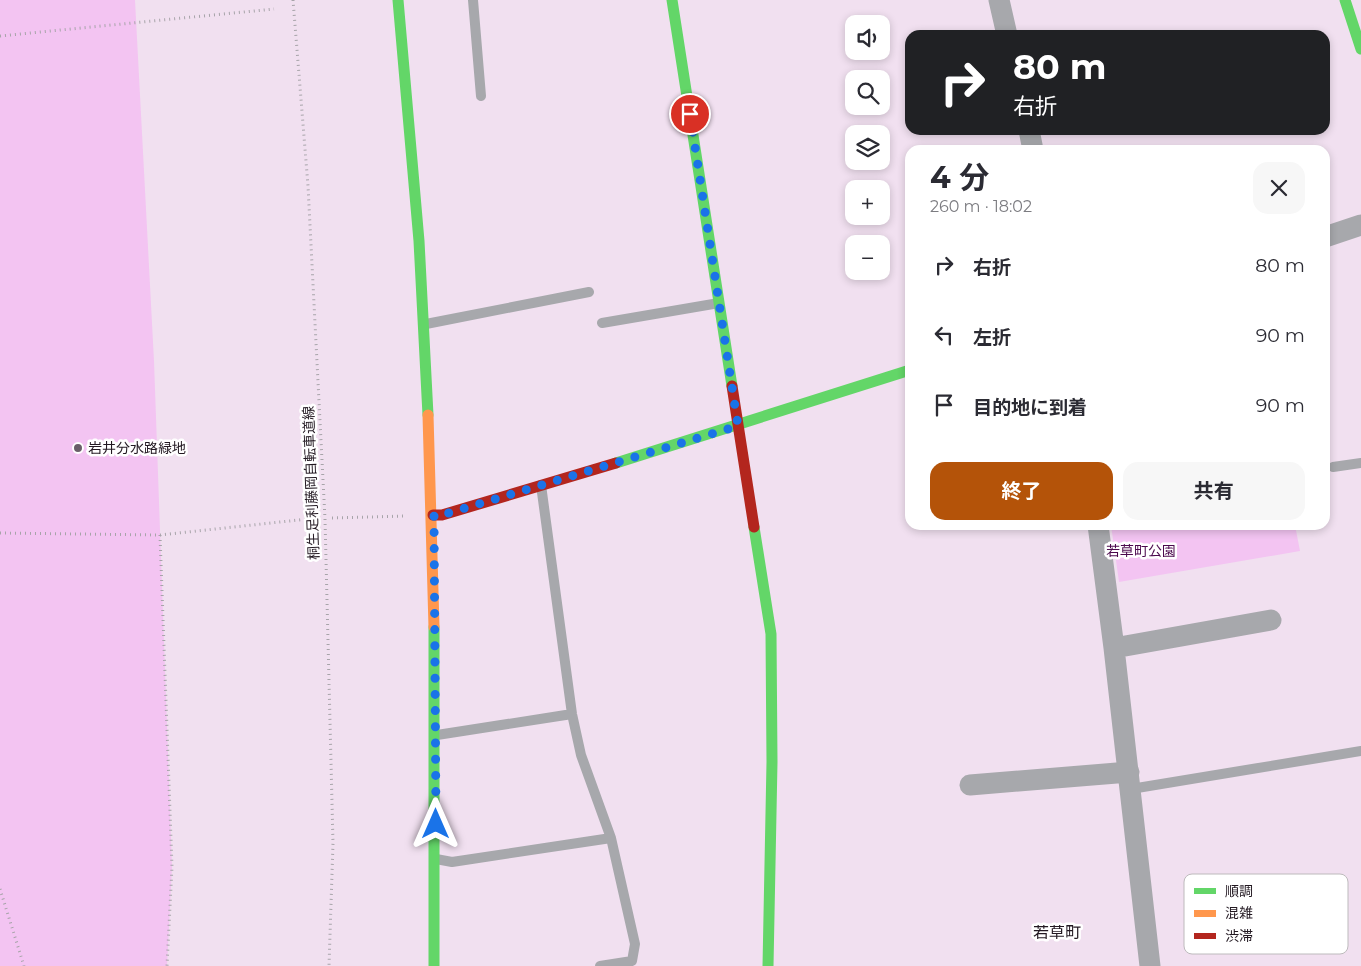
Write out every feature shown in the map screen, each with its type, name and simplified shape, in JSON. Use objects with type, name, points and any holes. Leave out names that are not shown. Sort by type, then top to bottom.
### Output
[{"type":"street","points":[[398,0],[410,113],[434,515],[436,859],[434,966]]},
{"type":"street","points":[[672,0],[771,634],[772,762],[768,966]]},
{"type":"street","points":[[999,0],[1006,30]]},
{"type":"street","points":[[1345,0],[1361,49]]},
{"type":"street","points":[[1330,234],[1361,225]]},
{"type":"street","points":[[434,515],[442,515],[738,426],[905,372]]},
{"type":"street","points":[[1099,530],[1130,780],[1150,966]]},
{"type":"street","points":[[1114,648],[1271,620]]},
{"type":"street","points":[[970,785],[1130,780]]},
{"type":"lane","points":[[473,0],[481,96]]},
{"type":"lane","points":[[424,324],[589,292]]},
{"type":"lane","points":[[602,323],[720,303]]},
{"type":"lane","points":[[1333,467],[1361,463]]},
{"type":"lane","points":[[541,485],[572,714],[581,755],[611,838],[635,944],[632,961],[600,966]]},
{"type":"lane","points":[[435,736],[572,714]]},
{"type":"lane","points":[[1130,780],[1361,751]]},
{"type":"lane","points":[[436,859],[452,862],[611,838]]},
{"type":"path","name":"桐生足利藤岡自転車道線","points":[[293,0],[308,186],[324,519],[333,844],[329,966]]},
{"type":"path","points":[[0,36],[274,9]]},
{"type":"path","points":[[332,518],[409,516]]},
{"type":"path","points":[[0,533],[160,535],[317,518]]},
{"type":"path","points":[[160,535],[172,867],[167,966]]},
{"type":"path","points":[[0,889],[24,966]]},
{"type":"green space","name":"岩井分水路緑地","points":[[0,0],[135,0],[154,361],[172,867],[167,966],[0,966]]},
{"type":"green space","name":"若草町公園","points":[[1112,530],[1296,530],[1300,551],[1119,582]]},
{"type":"traffic: fast","points":[[398,0],[419,241],[428,415]]},
{"type":"traffic: fast","points":[[672,0],[732,386]]},
{"type":"traffic: fast","points":[[1345,0],[1361,49]]},
{"type":"traffic: fast","points":[[616,463],[905,372]]},
{"type":"traffic: fast","points":[[754,527],[771,634],[772,762],[768,966]]},
{"type":"traffic: fast","points":[[434,627],[434,966]]},
{"type":"traffic: slow","points":[[428,415],[434,627]]},
{"type":"traffic: jam","points":[[732,386],[754,527]]},
{"type":"traffic: jam","points":[[433,515],[442,515],[616,463]]},
{"type":"place","name":"岩井分水路緑地","points":[[78,448]]},
{"type":"district","name":"若草町","points":[[1057,932]]},
{"type":"route","points":[[436,824],[434,515],[442,515],[738,426],[690,114]]}]
